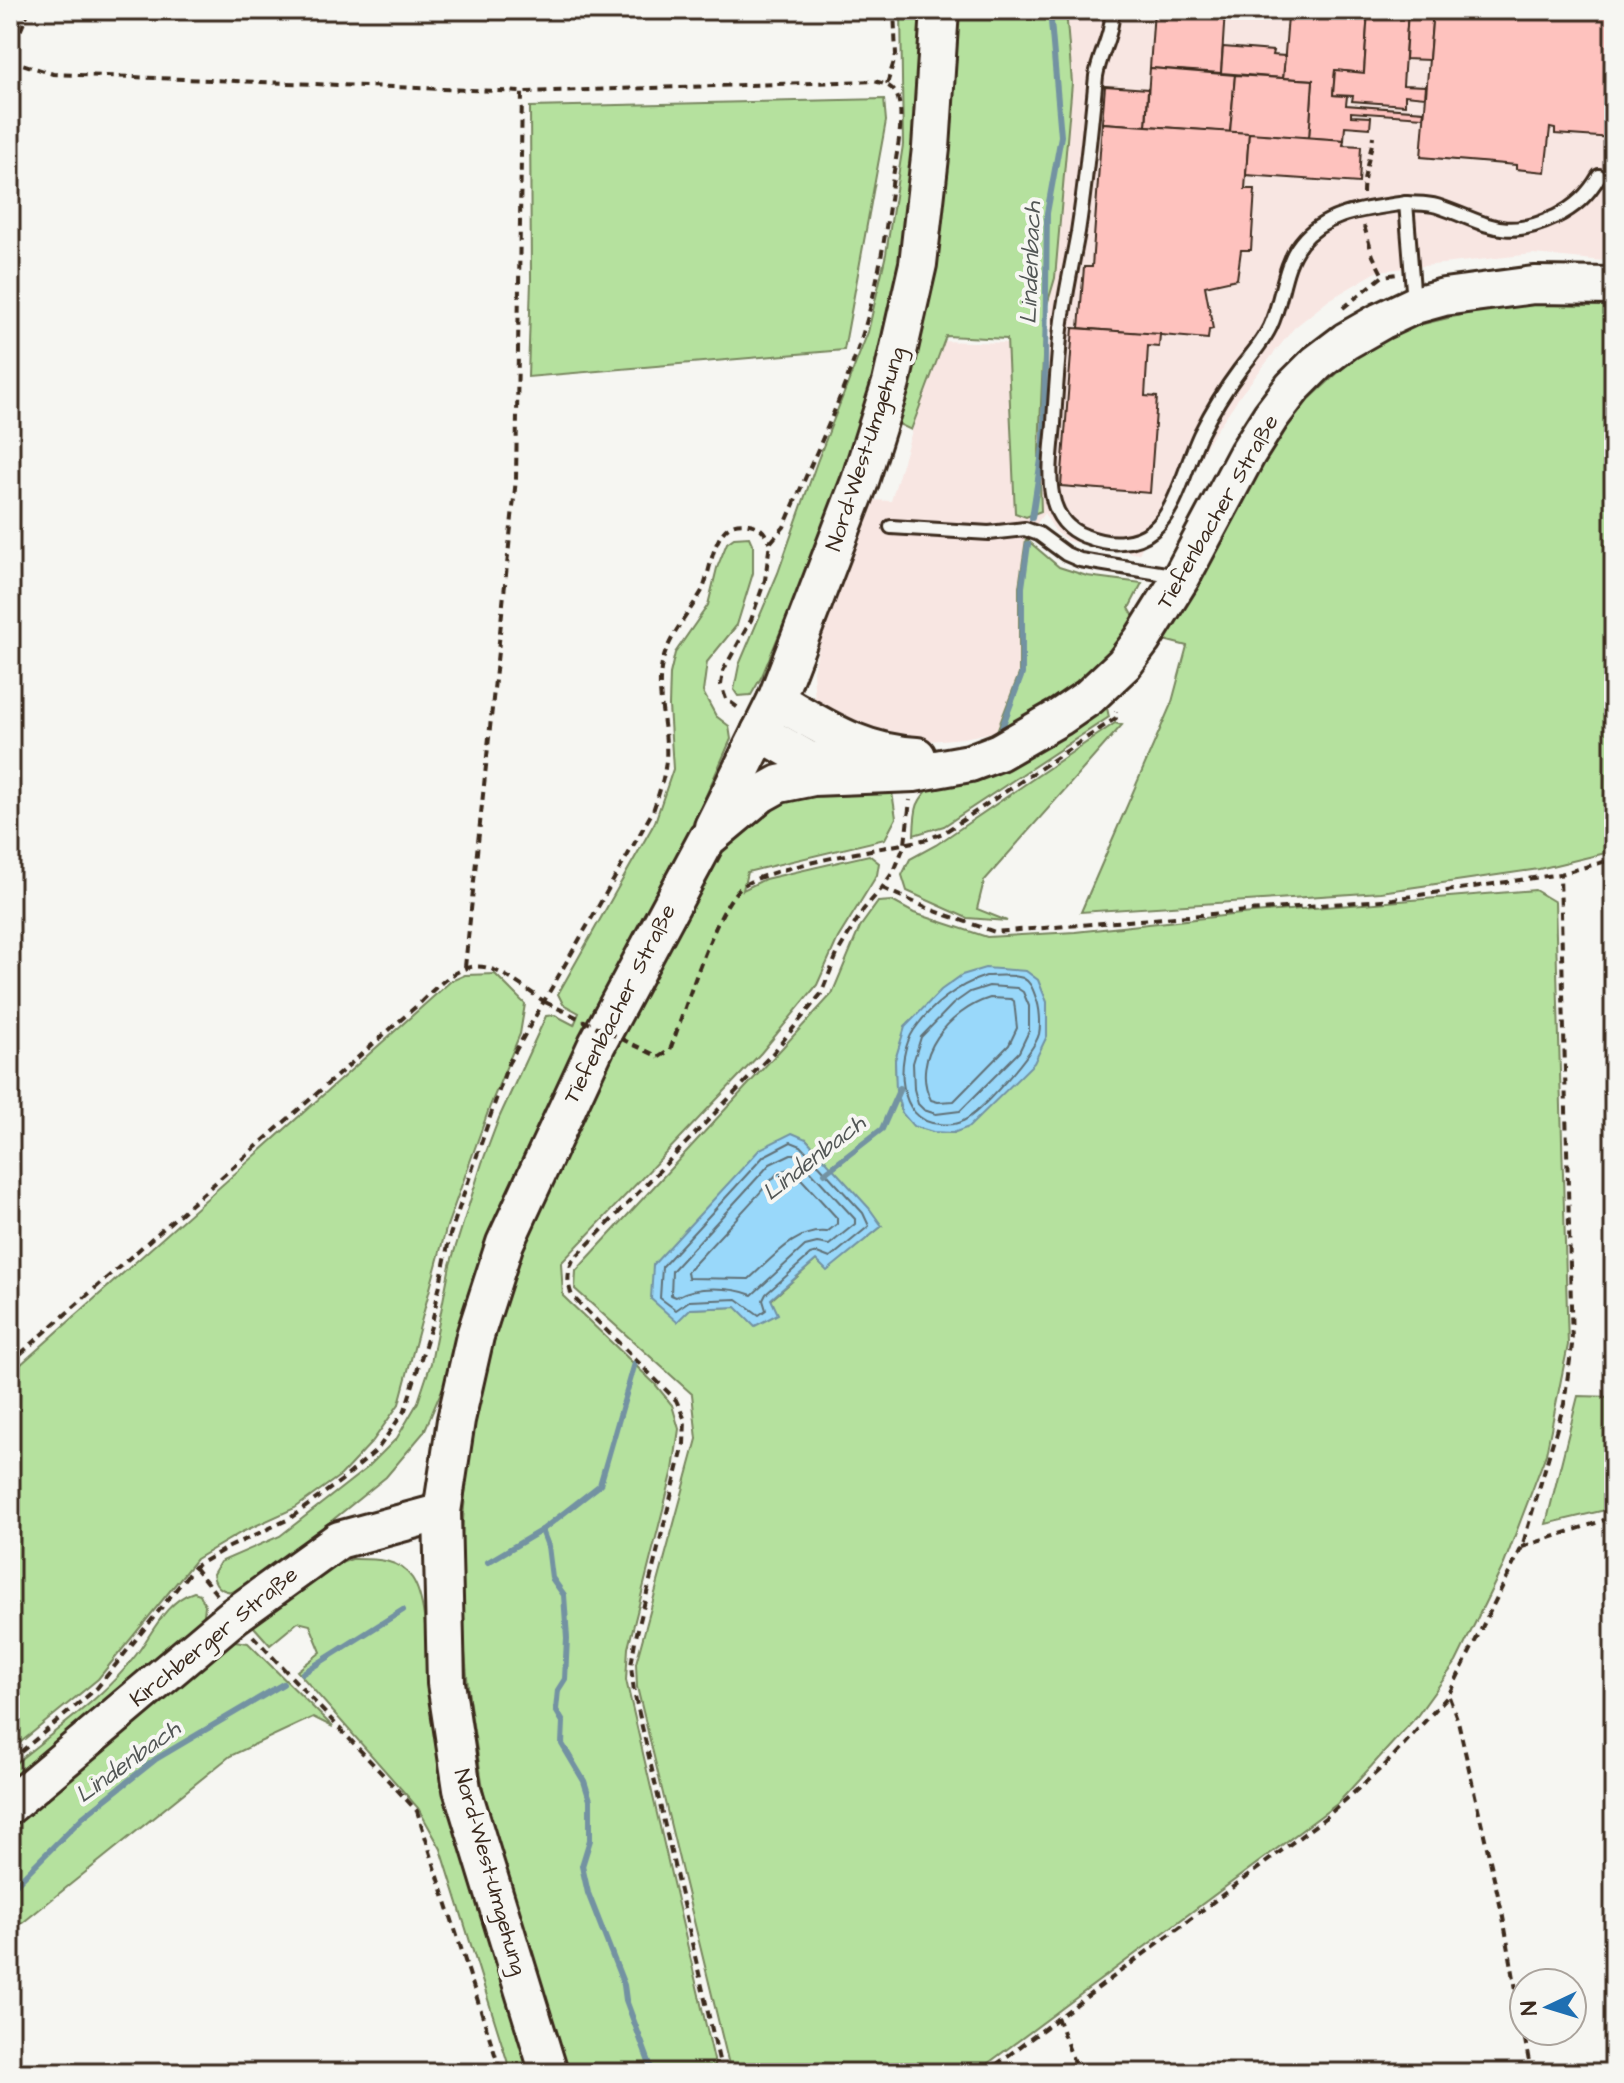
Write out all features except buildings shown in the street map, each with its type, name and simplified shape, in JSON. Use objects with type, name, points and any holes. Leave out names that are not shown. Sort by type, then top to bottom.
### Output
[{"type":"main road","name":"Nord-West-Umgehung","points":[[707,839],[767,718],[860,481],[891,383],[918,264],[931,148],[940,10]]},
{"type":"main road","name":"Tiefenbacher Straße","points":[[475,1336],[505,1243],[597,1044],[707,839],[761,794],[779,784],[813,777],[914,773],[970,763],[999,752],[1089,697],[1124,664],[1142,640],[1182,576],[1247,454],[1293,387],[1346,341],[1381,321],[1413,289],[1614,286]]},
{"type":"main road","name":"Tiefenbacher Straße","points":[[767,718],[836,735],[889,754],[926,757],[960,754],[1024,738]]},
{"type":"main road","name":"Tiefenbacher Straße","points":[[767,718],[807,759],[864,774]]},
{"type":"main road","name":"Nord-West-Umgehung","points":[[475,1336],[456,1420],[442,1512],[446,1683],[462,1789],[549,2073]]},
{"type":"main road","name":"Kirchberger Straße","points":[[10,1805],[234,1616],[339,1540],[442,1512]]},
{"type":"lane","points":[[1112,10],[1110,34],[1096,76],[1078,228],[1059,345],[1050,475],[1058,513],[1063,521],[1078,533],[1100,541],[1125,542],[1144,537],[1159,525],[1171,506],[1186,464],[1218,402],[1272,324],[1286,271],[1300,245],[1314,229],[1334,218],[1406,203],[1434,205],[1480,224],[1515,230],[1529,228],[1571,209],[1589,192],[1599,176]]},
{"type":"lane","points":[[1406,203],[1413,289]]},
{"type":"lane","points":[[891,527],[989,533],[1025,529],[1039,534],[1066,554],[1080,560],[1182,576]]},
{"type":"path","points":[[29,10],[10,58],[53,74],[522,92],[874,81],[887,84],[900,104],[899,130],[885,240],[875,287],[847,381],[784,527],[770,543]]},
{"type":"path","points":[[887,84],[896,55],[894,10]]},
{"type":"path","points":[[465,967],[516,479],[522,92]]},
{"type":"path","points":[[1373,256],[1383,276],[1413,289]]},
{"type":"path","points":[[1340,311],[1383,276]]},
{"type":"path","points":[[10,1761],[97,1688],[194,1567],[289,1519],[332,1488],[377,1450],[405,1410],[432,1323],[450,1235],[508,1064],[653,811],[664,776],[667,750],[660,680],[663,659],[706,582],[718,538],[726,528],[745,522],[765,531],[770,543],[765,580],[751,620],[723,671],[721,685],[726,699],[736,708],[767,718]]},
{"type":"path","points":[[10,1363],[445,977],[465,967],[494,968],[545,1002],[659,1057],[670,1050],[722,912],[740,887],[768,874],[905,844],[945,832],[1116,718],[1117,707]]},
{"type":"path","points":[[722,2073],[634,1692],[631,1666],[680,1466],[685,1420],[676,1400],[572,1296],[567,1282],[568,1271],[573,1260],[773,1053],[821,994],[838,952],[863,910],[895,869],[905,844],[914,773]]},
{"type":"path","points":[[882,888],[995,932],[1393,899],[1560,874],[1614,859]]},
{"type":"path","points":[[985,2073],[1325,1818],[1386,1764],[1448,1696],[1522,1547],[1564,1404],[1572,1345],[1560,874]]},
{"type":"path","points":[[1522,1547],[1614,1517]]},
{"type":"path","points":[[194,1567],[234,1616],[417,1811],[501,2073]]},
{"type":"path","points":[[1448,1696],[1458,1721],[1503,1917],[1531,2073]]},
{"type":"path","points":[[1057,2017],[1078,2073]]},
{"type":"shaded area","points":[[1053,10],[1614,10],[1614,262],[1533,254],[1378,271],[1329,300],[1294,328],[1242,393],[1208,442],[1170,522],[1161,535],[1143,545],[1139,554],[1067,541],[1055,531],[1044,513],[1026,539],[1019,587],[1019,674],[997,731],[964,738],[907,743],[843,726],[815,702],[813,671],[822,635],[872,500],[891,501],[939,341],[1050,344]]},
{"type":"green space","points":[[901,10],[924,10],[919,150],[902,268],[881,358],[864,415],[810,560],[762,676],[751,695],[738,696],[734,690],[739,665],[778,573],[868,332],[886,254],[903,145]]},
{"type":"green space","points":[[949,10],[1066,10],[1072,83],[1055,278],[1045,312],[1039,450],[1041,511],[1026,517],[1015,513],[1007,339],[946,336],[911,430],[888,419]]},
{"type":"green space","points":[[884,99],[886,121],[844,350],[528,377],[530,107]]},
{"type":"green space","points":[[1529,299],[1614,303],[1614,851],[1539,869],[1381,892],[1081,912],[1172,702],[1187,646],[1164,640],[1289,418],[1357,355],[1410,327]]},
{"type":"green space","points":[[749,537],[753,546],[753,573],[737,625],[707,662],[703,692],[716,716],[729,726],[731,739],[662,895],[478,1282],[444,1385],[424,1432],[386,1477],[242,1593],[223,1590],[216,1584],[213,1574],[220,1562],[280,1536],[367,1468],[397,1438],[418,1402],[431,1363],[450,1265],[499,1118],[546,1016],[555,1015],[574,1025],[579,1013],[563,1004],[558,994],[655,822],[673,769],[669,706],[670,674],[675,653],[708,605],[727,543],[734,538]]},
{"type":"green space","points":[[1026,539],[1059,567],[1087,576],[1142,583],[1129,608],[1137,622],[1099,668],[1074,691],[1037,713],[997,731],[1019,674],[1019,587]]},
{"type":"green space","points":[[1107,708],[1109,717],[944,826],[914,835],[918,805],[936,782],[1061,733]]},
{"type":"green space","points":[[1115,723],[1122,725],[984,881],[977,909],[1007,921],[967,918],[907,891],[902,875],[910,859],[936,845]]},
{"type":"green space","points":[[794,790],[892,792],[896,818],[885,839],[747,872],[743,890],[765,879],[869,855],[879,863],[877,875],[838,938],[817,985],[761,1053],[561,1263],[563,1296],[655,1384],[672,1405],[679,1429],[673,1470],[628,1648],[626,1680],[717,2073],[562,2073],[491,1839],[469,1699],[461,1547],[467,1468],[480,1370],[522,1247],[619,1032],[716,854]]},
{"type":"green space","points":[[1535,890],[1555,902],[1568,1345],[1546,1454],[1504,1564],[1456,1662],[1417,1716],[1337,1804],[975,2073],[731,2073],[637,1687],[636,1663],[697,1439],[692,1394],[575,1289],[576,1271],[832,994],[860,927],[878,902],[892,901],[914,913],[987,937],[1075,932],[1241,914]],"holes":[[[895,1060],[953,1133],[921,1128],[904,1114],[899,1104]],[[806,1139],[882,1226],[827,1270],[816,1260],[771,1300],[736,1307],[690,1309]]]},
{"type":"green space","points":[[495,974],[525,1004],[520,1034],[490,1106],[446,1229],[399,1404],[372,1442],[341,1475],[295,1508],[242,1532],[196,1559],[98,1679],[10,1751],[10,1374],[451,981],[465,975]]},
{"type":"green space","points":[[1578,1396],[1614,1397],[1614,1508],[1546,1524]]},
{"type":"green space","points":[[352,1559],[393,1563],[406,1571],[418,1590],[425,1621],[431,1704],[445,1778],[534,2073],[511,2073],[441,1849],[418,1808],[297,1671],[321,1652],[310,1625],[298,1622],[270,1645],[254,1627],[254,1618],[327,1568]]},
{"type":"green space","points":[[194,1592],[200,1594],[205,1605],[203,1624],[10,1781],[10,1768],[108,1686],[136,1655],[167,1610]]},
{"type":"green space","points":[[228,1640],[248,1643],[333,1727],[313,1717],[230,1756],[10,1933],[10,1818]]},
{"type":"water","points":[[985,968],[1026,971],[1038,980],[1047,1002],[1047,1036],[1034,1063],[969,1127],[953,1133],[933,1132],[913,1126],[902,1113],[896,1092],[895,1060],[905,1027],[941,990],[962,975]]},
{"type":"water","points":[[792,1133],[806,1139],[882,1226],[827,1271],[816,1260],[771,1299],[778,1314],[755,1326],[736,1307],[690,1309],[677,1322],[651,1299],[653,1265],[760,1149]]},
{"type":"waterway","name":"Lindenbach","points":[[1032,518],[1044,440],[1047,213],[1061,136],[1050,10]]},
{"type":"waterway","name":"Lindenbach","points":[[1001,730],[1022,674],[1022,587],[1028,544]]},
{"type":"waterway","name":"Lindenbach","points":[[825,1173],[882,1129],[900,1088]]},
{"type":"waterway","name":"Lindenbach","points":[[488,1562],[542,1530],[600,1485],[635,1363]]},
{"type":"waterway","points":[[542,1530],[548,1546],[552,1578],[564,1595],[567,1638],[565,1679],[558,1690],[556,1710],[563,1722],[562,1744],[584,1781],[590,1800],[590,1840],[582,1866],[588,1893],[624,1985],[626,2000],[653,2073]]},
{"type":"waterway","name":"Lindenbach","points":[[303,1673],[403,1610]]},
{"type":"waterway","name":"Lindenbach","points":[[10,1890],[83,1817],[156,1759],[283,1684]]}]
